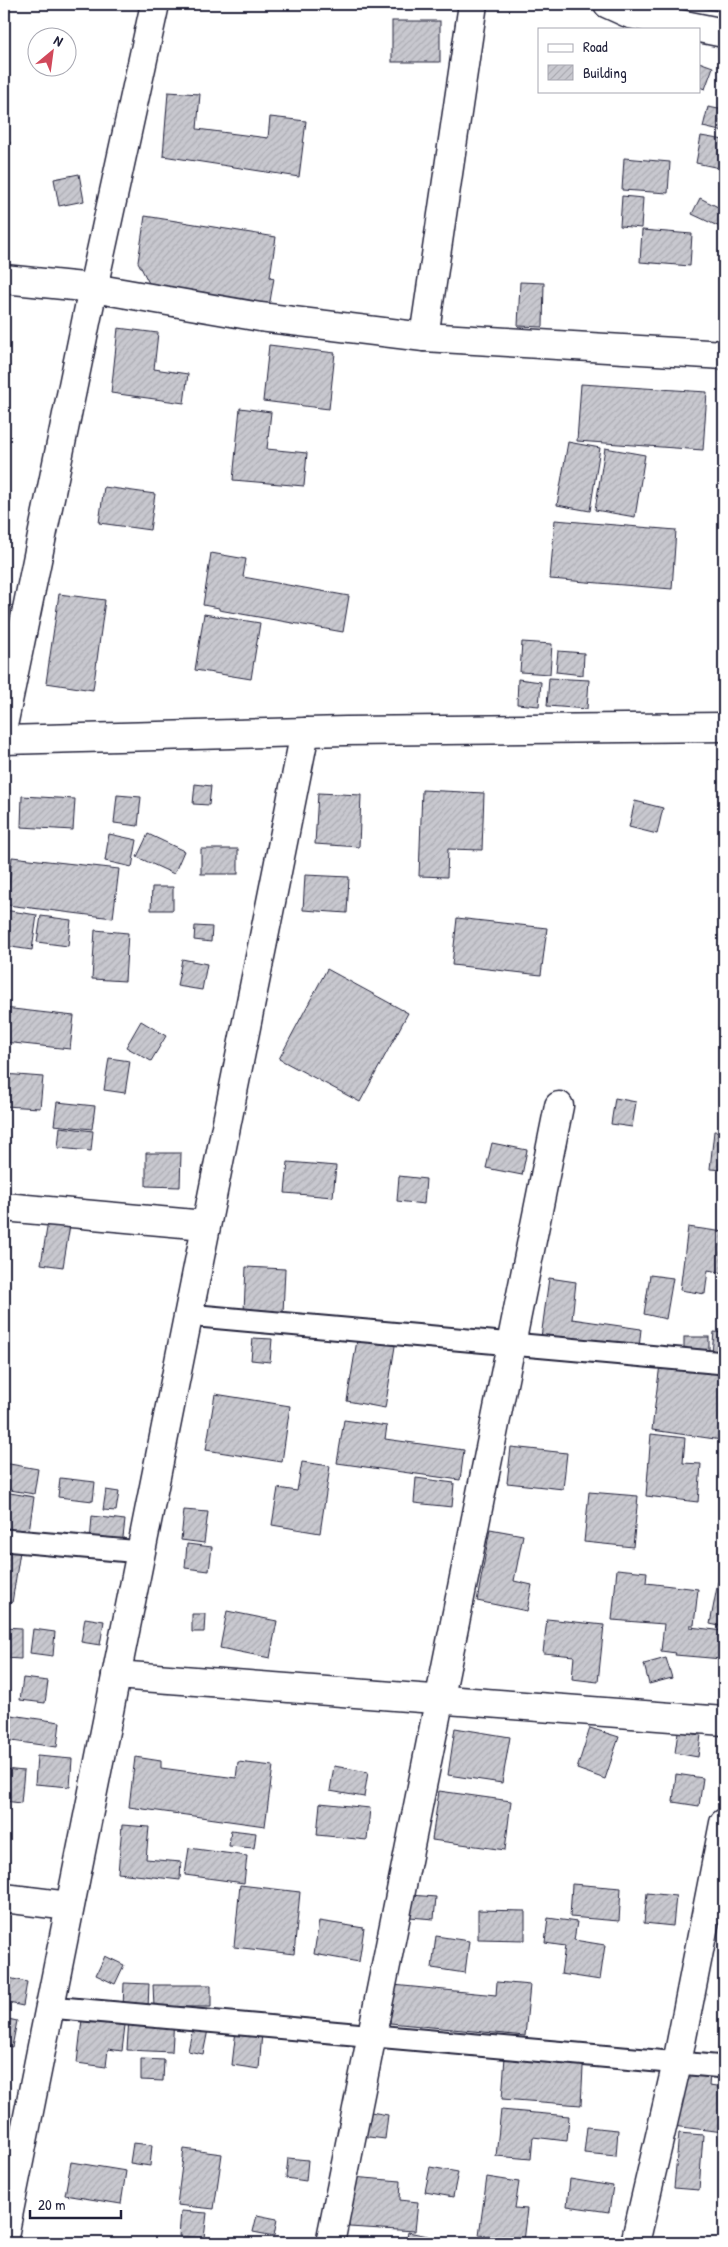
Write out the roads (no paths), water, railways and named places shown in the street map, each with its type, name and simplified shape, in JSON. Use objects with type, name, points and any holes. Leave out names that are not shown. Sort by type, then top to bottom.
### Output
[{"type":"street","points":[[4,720],[93,288],[155,4]]},
{"type":"street","points":[[424,338],[473,4]]},
{"type":"street","points":[[608,4],[630,14],[699,28]]},
{"type":"street","points":[[700,28],[724,33]]},
{"type":"street","points":[[4,279],[93,288],[260,317],[424,338],[724,355]]},
{"type":"street","points":[[4,740],[305,732],[724,727]]},
{"type":"street","points":[[4,2236],[305,732]]},
{"type":"street","points":[[330,2243],[559,1106]]},
{"type":"street","points":[[4,1207],[205,1225]]},
{"type":"street","points":[[188,1315],[724,1363]]},
{"type":"street","points":[[4,1540],[141,1552]]},
{"type":"street","points":[[116,1674],[724,1721]]},
{"type":"street","points":[[635,2243],[677,2063],[724,1823]]},
{"type":"street","points":[[4,1898],[70,1906]]},
{"type":"street","points":[[50,2007],[724,2067]]}]
